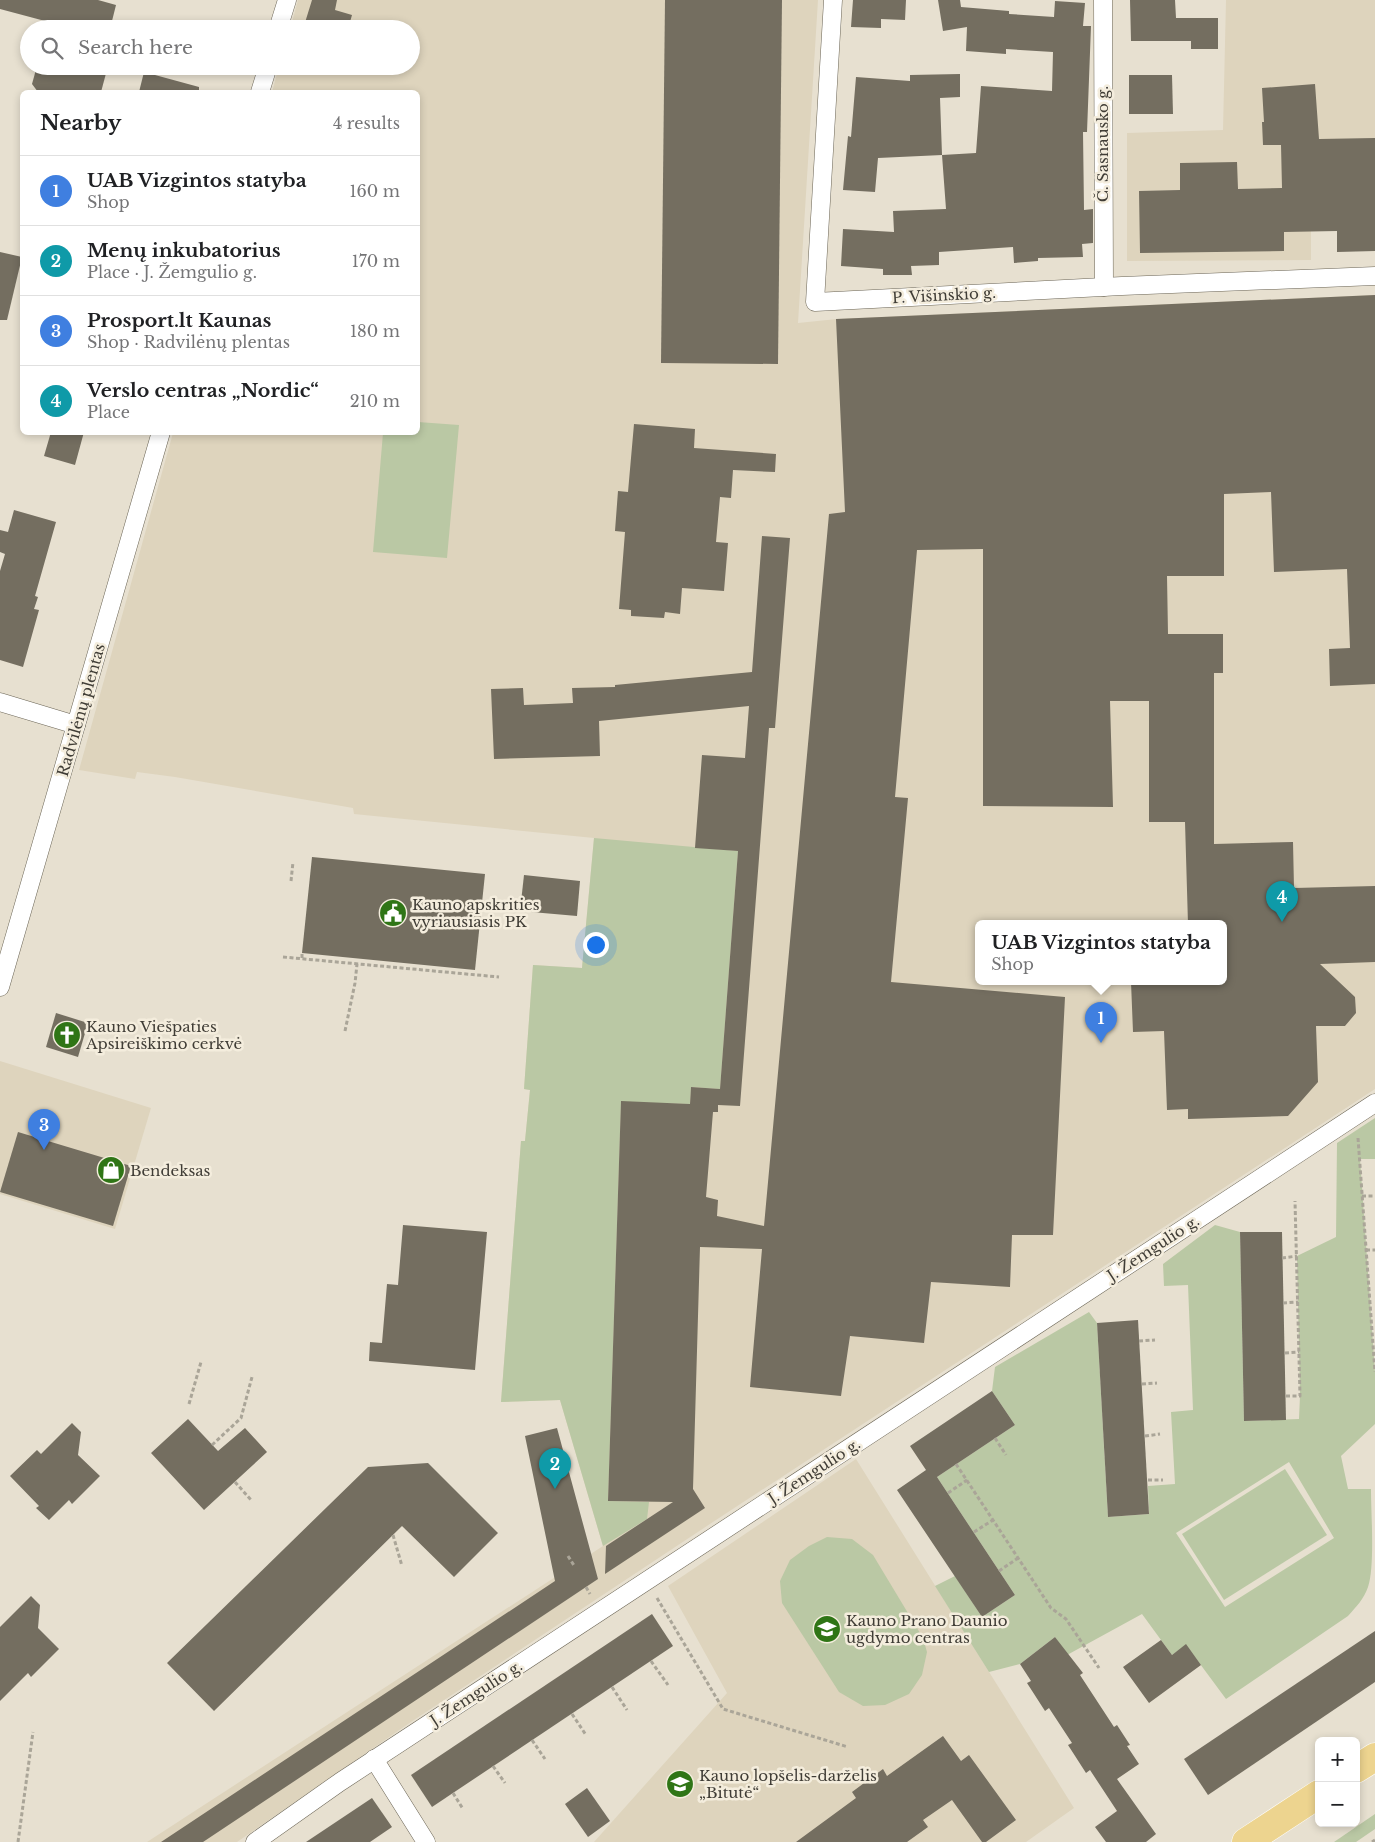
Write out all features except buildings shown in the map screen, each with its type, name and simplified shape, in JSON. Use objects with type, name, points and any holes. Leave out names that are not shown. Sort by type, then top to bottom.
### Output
[{"type":"main road","points":[[1360,1766],[1375,1757]]},
{"type":"main road","points":[[1246,1842],[1315,1797]]},
{"type":"street","points":[[281,20],[287,0]]},
{"type":"street","name":"P. Višinskio g.","points":[[833,0],[815,302],[1104,287],[1375,276]]},
{"type":"street","name":"Č. Sasnausko g.","points":[[1102,0],[1104,287]]},
{"type":"street","points":[[261,90],[265,75]]},
{"type":"street","name":"Radvilėnų plentas","points":[[0,987],[160,435]]},
{"type":"street","points":[[0,702],[76,725]]},
{"type":"street","name":"J. Žemgulio g.","points":[[255,1842],[374,1759],[647,1582],[1375,1103]]},
{"type":"street","points":[[374,1759],[426,1842]]},
{"type":"path","points":[[291,881],[293,862]]},
{"type":"path","points":[[302,952],[302,958]]},
{"type":"path","points":[[283,957],[499,977]]},
{"type":"path","points":[[345,1032],[357,964]]},
{"type":"path","points":[[1356,1115],[1366,1250],[1373,1306],[1375,1372]]},
{"type":"path","points":[[1362,1196],[1375,1196]]},
{"type":"path","points":[[1286,1396],[1300,1396],[1295,1201]]},
{"type":"path","points":[[1366,1250],[1375,1250]]},
{"type":"path","points":[[1282,1258],[1297,1256]]},
{"type":"path","points":[[1284,1303],[1298,1302]]},
{"type":"path","points":[[1139,1341],[1155,1340]]},
{"type":"path","points":[[1284,1353],[1299,1352]]},
{"type":"path","points":[[189,1404],[201,1362]]},
{"type":"path","points":[[212,1445],[241,1418],[252,1377]]},
{"type":"path","points":[[1142,1384],[1157,1383]]},
{"type":"path","points":[[1145,1436],[1160,1434]]},
{"type":"path","points":[[995,1438],[1006,1455]]},
{"type":"path","points":[[956,1464],[1051,1608],[1066,1619],[1099,1668]]},
{"type":"path","points":[[948,1493],[967,1480]]},
{"type":"path","points":[[1148,1480],[1163,1480]]},
{"type":"path","points":[[235,1482],[251,1500]]},
{"type":"path","points":[[974,1532],[993,1520]]},
{"type":"path","points":[[393,1535],[402,1566]]},
{"type":"path","points":[[568,1556],[575,1567]]},
{"type":"path","points":[[1000,1571],[1018,1558]]},
{"type":"path","points":[[647,1582],[723,1709],[848,1747]]},
{"type":"path","points":[[651,1661],[668,1685]]},
{"type":"path","points":[[612,1687],[627,1710]]},
{"type":"path","points":[[572,1714],[586,1735]]},
{"type":"path","points":[[18,1842],[33,1732]]},
{"type":"path","points":[[532,1740],[545,1759]]},
{"type":"path","points":[[494,1766],[505,1783]]},
{"type":"path","points":[[453,1793],[463,1809]]},
{"type":"shaded area","points":[[298,0],[818,0],[798,323],[837,319],[1375,295],[1375,1089],[716,1520],[411,1722],[237,1842],[147,1842],[603,1546],[560,1400],[501,1402],[521,1141],[525,1141],[530,1090],[524,1089],[533,965],[582,968],[594,838],[354,814],[353,808],[175,777],[137,772],[135,779],[79,770],[172,435],[420,435],[420,90],[273,90],[277,75],[420,75],[420,20],[292,20]]},
{"type":"shaded area","points":[[1226,0],[1375,0],[1375,203],[1311,204],[1311,260],[1127,261],[1127,133],[1223,130]]},
{"type":"shaded area","points":[[0,1061],[151,1108],[115,1229],[0,1194]]},
{"type":"shaded area","name":"Kauno Prano Daunio ugdymo centras","points":[[856,1459],[1074,1808],[1026,1842],[594,1842],[727,1693],[668,1586]]},
{"type":"green space","points":[[420,422],[459,425],[447,558],[373,552],[383,435],[420,435]]},
{"type":"green space","points":[[594,838],[738,851],[720,1089],[691,1087],[690,1104],[621,1102],[608,1501],[649,1502],[647,1519],[603,1546],[560,1400],[501,1402],[521,1141],[525,1141],[530,1090],[524,1089],[533,965],[582,968]]},
{"type":"green space","points":[[1375,1118],[1375,1159],[1360,1159],[1375,1372],[1375,1424],[1341,1456],[1348,1489],[1371,1489],[1371,1567],[1368,1587],[1362,1599],[1348,1616],[1226,1699],[1186,1645],[1172,1655],[1142,1614],[1067,1655],[1055,1637],[1020,1664],[989,1672],[935,1586],[955,1576],[982,1617],[1015,1595],[937,1477],[1015,1425],[992,1391],[995,1367],[1089,1312],[1097,1323],[1108,1517],[1149,1514],[1148,1486],[1175,1484],[1171,1412],[1193,1410],[1188,1285],[1164,1286],[1163,1264],[1215,1225],[1240,1232],[1244,1421],[1299,1419],[1297,1256],[1336,1237],[1337,1143]],"holes":[[[1289,1462],[1334,1538],[1225,1607],[1176,1533]]]},
{"type":"green space","points":[[1285,1469],[1327,1535],[1224,1600],[1182,1534]]},
{"type":"green space","points":[[827,1537],[852,1539],[873,1555],[923,1638],[927,1652],[922,1675],[909,1694],[885,1705],[863,1706],[839,1692],[782,1603],[780,1581],[790,1560],[809,1546]]},
{"type":"green space","points":[[1375,1814],[1375,1829],[1356,1842],[1334,1842],[1356,1827],[1360,1827],[1360,1824]]},
{"type":"place","name":"Kauno apskrities vyriausiasis PK","points":[[393,913]]},
{"type":"place","name":"Verslo centras „Nordic“","points":[[1282,922]]},
{"type":"place","name":"Kauno Viešpaties Apsireiškimo cerkvė","points":[[67,1035]]},
{"type":"place","name":"UAB Vizgintos statyba","points":[[1101,1043]]},
{"type":"place","name":"Prosport.lt Kaunas","points":[[44,1150]]},
{"type":"place","name":"Bendeksas","points":[[111,1170]]},
{"type":"place","name":"Menų inkubatorius","points":[[555,1489]]},
{"type":"place","name":"Kauno Prano Daunio ugdymo centras","points":[[827,1629]]},
{"type":"place","name":"Kauno lopšelis-darželis „Bitutė“","points":[[680,1784]]}]
